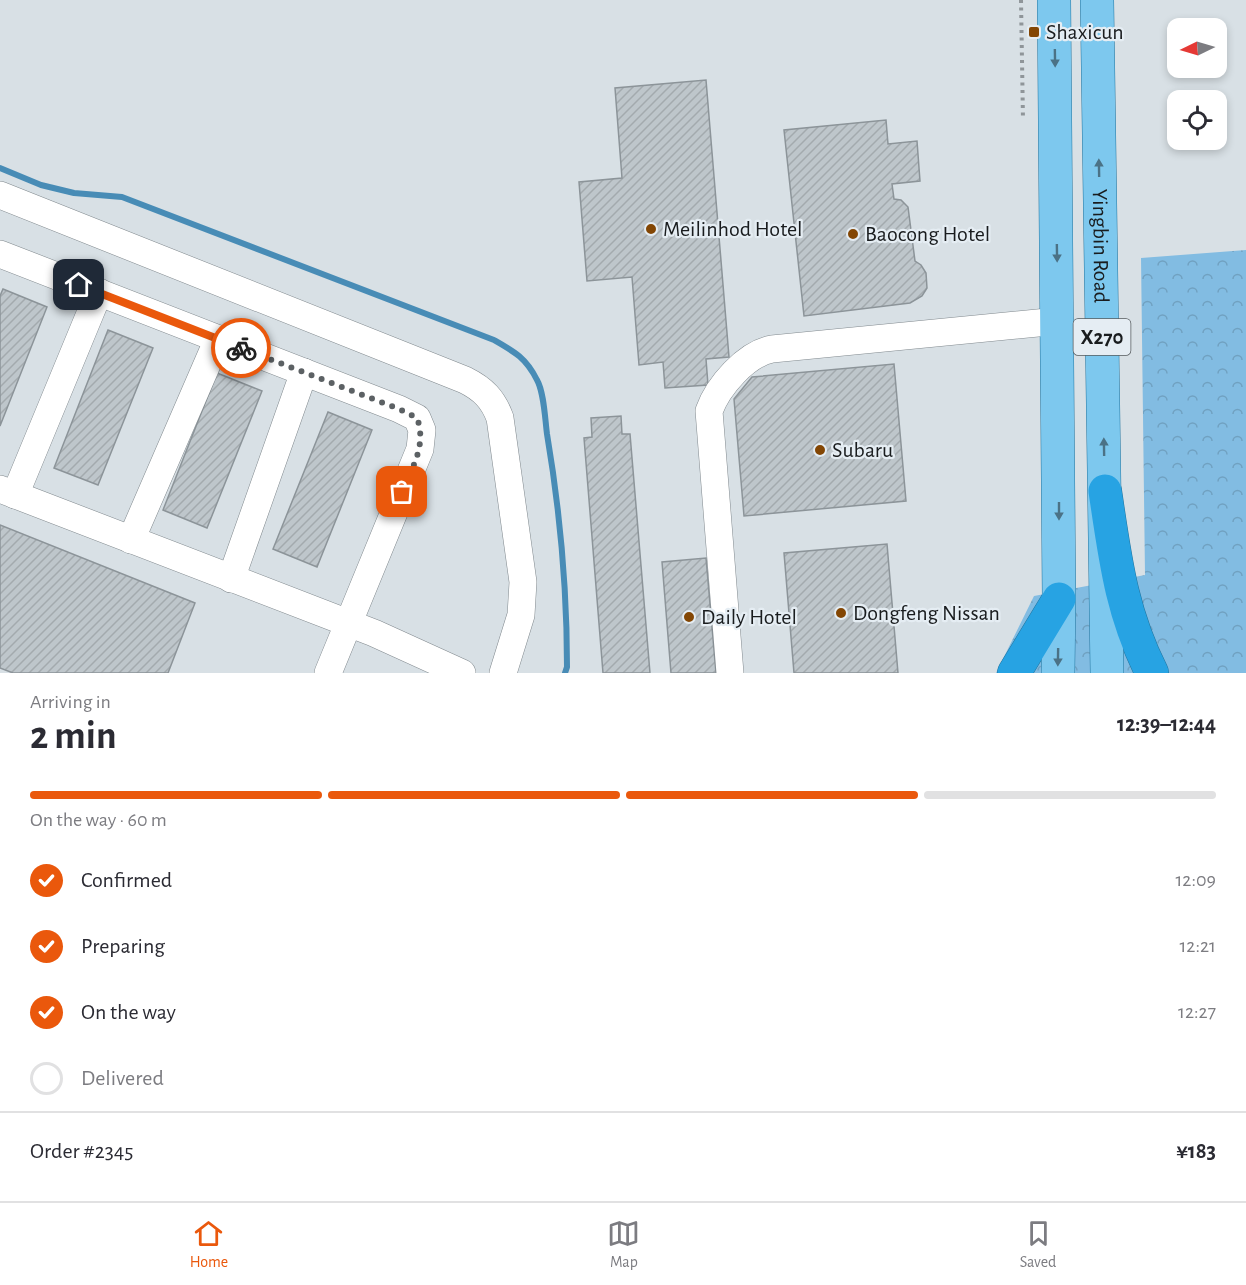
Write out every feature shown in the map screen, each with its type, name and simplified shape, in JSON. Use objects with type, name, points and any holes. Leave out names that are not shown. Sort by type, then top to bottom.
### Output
[{"type":"highway","points":[[1105,491],[1125,608],[1152,673]]},
{"type":"highway","points":[[1015,672],[1059,599]]},
{"type":"main road","name":"Yingbin Road","points":[[1054,0],[1058,321],[1058,673]]},
{"type":"main road","name":"Yingbin Road","points":[[1097,0],[1107,673]]},
{"type":"street","points":[[0,195],[465,380],[486,393],[495,405],[500,418],[523,582],[521,615],[503,673]]},
{"type":"street","points":[[0,254],[417,418],[422,430],[420,448],[328,673]]},
{"type":"street","points":[[99,292],[8,492],[348,624],[462,673]]},
{"type":"street","points":[[730,673],[708,422],[712,402],[743,364],[761,351],[772,349],[1058,321]]},
{"type":"street","points":[[131,540],[218,339]]},
{"type":"street","points":[[231,579],[304,372]]},
{"type":"path","points":[[1021,0],[1023,120]]},
{"type":"green space","points":[[1246,250],[1246,673],[996,673],[1034,596],[1145,575],[1141,258]]},
{"type":"building","name":"Meilinhod Hotel","points":[[706,80],[729,357],[706,359],[708,385],[665,388],[663,362],[639,365],[632,277],[587,281],[579,182],[622,178],[615,88]]},
{"type":"building","name":"Baocong Hotel","points":[[886,120],[888,144],[917,141],[920,181],[892,184],[894,199],[901,200],[908,207],[915,261],[926,273],[927,288],[922,296],[910,303],[804,316],[784,130]]},
{"type":"building","points":[[3,289],[47,307],[0,426],[0,296]]},
{"type":"building","points":[[108,330],[153,348],[98,485],[54,468]]},
{"type":"building","name":"Subaru","points":[[894,364],[906,501],[744,516],[734,399],[752,377]]},
{"type":"building","points":[[217,373],[262,391],[207,528],[163,510]]},
{"type":"building","points":[[328,412],[372,430],[317,567],[273,549]]},
{"type":"building","points":[[621,416],[622,434],[630,434],[650,673],[603,673],[584,438],[592,437],[591,418]]},
{"type":"building","points":[[0,525],[195,603],[168,673],[13,673],[0,668]]},
{"type":"building","name":"Dongfeng Nissan","points":[[887,544],[898,673],[794,673],[784,553]]},
{"type":"building","name":"Daily Hotel","points":[[706,558],[716,673],[671,673],[662,562]]},
{"type":"waterway","points":[[0,168],[41,185],[74,193],[122,197],[494,340],[519,356],[529,366],[537,380],[544,406],[562,550],[567,637],[565,673]]},
{"type":"way so far","points":[[241,348],[417,418],[422,430],[420,448],[402,492]]},
{"type":"place","name":"Shaxicun","points":[[1034,32]]},
{"type":"place","name":"Meilinhod Hotel","points":[[651,229]]},
{"type":"place","name":"Baocong Hotel","points":[[853,234]]},
{"type":"place","name":"Subaru","points":[[820,450]]},
{"type":"place","name":"Dongfeng Nissan","points":[[841,613]]},
{"type":"place","name":"Daily Hotel","points":[[689,617]]},
{"type":"route","points":[[79,285],[241,348]]}]
